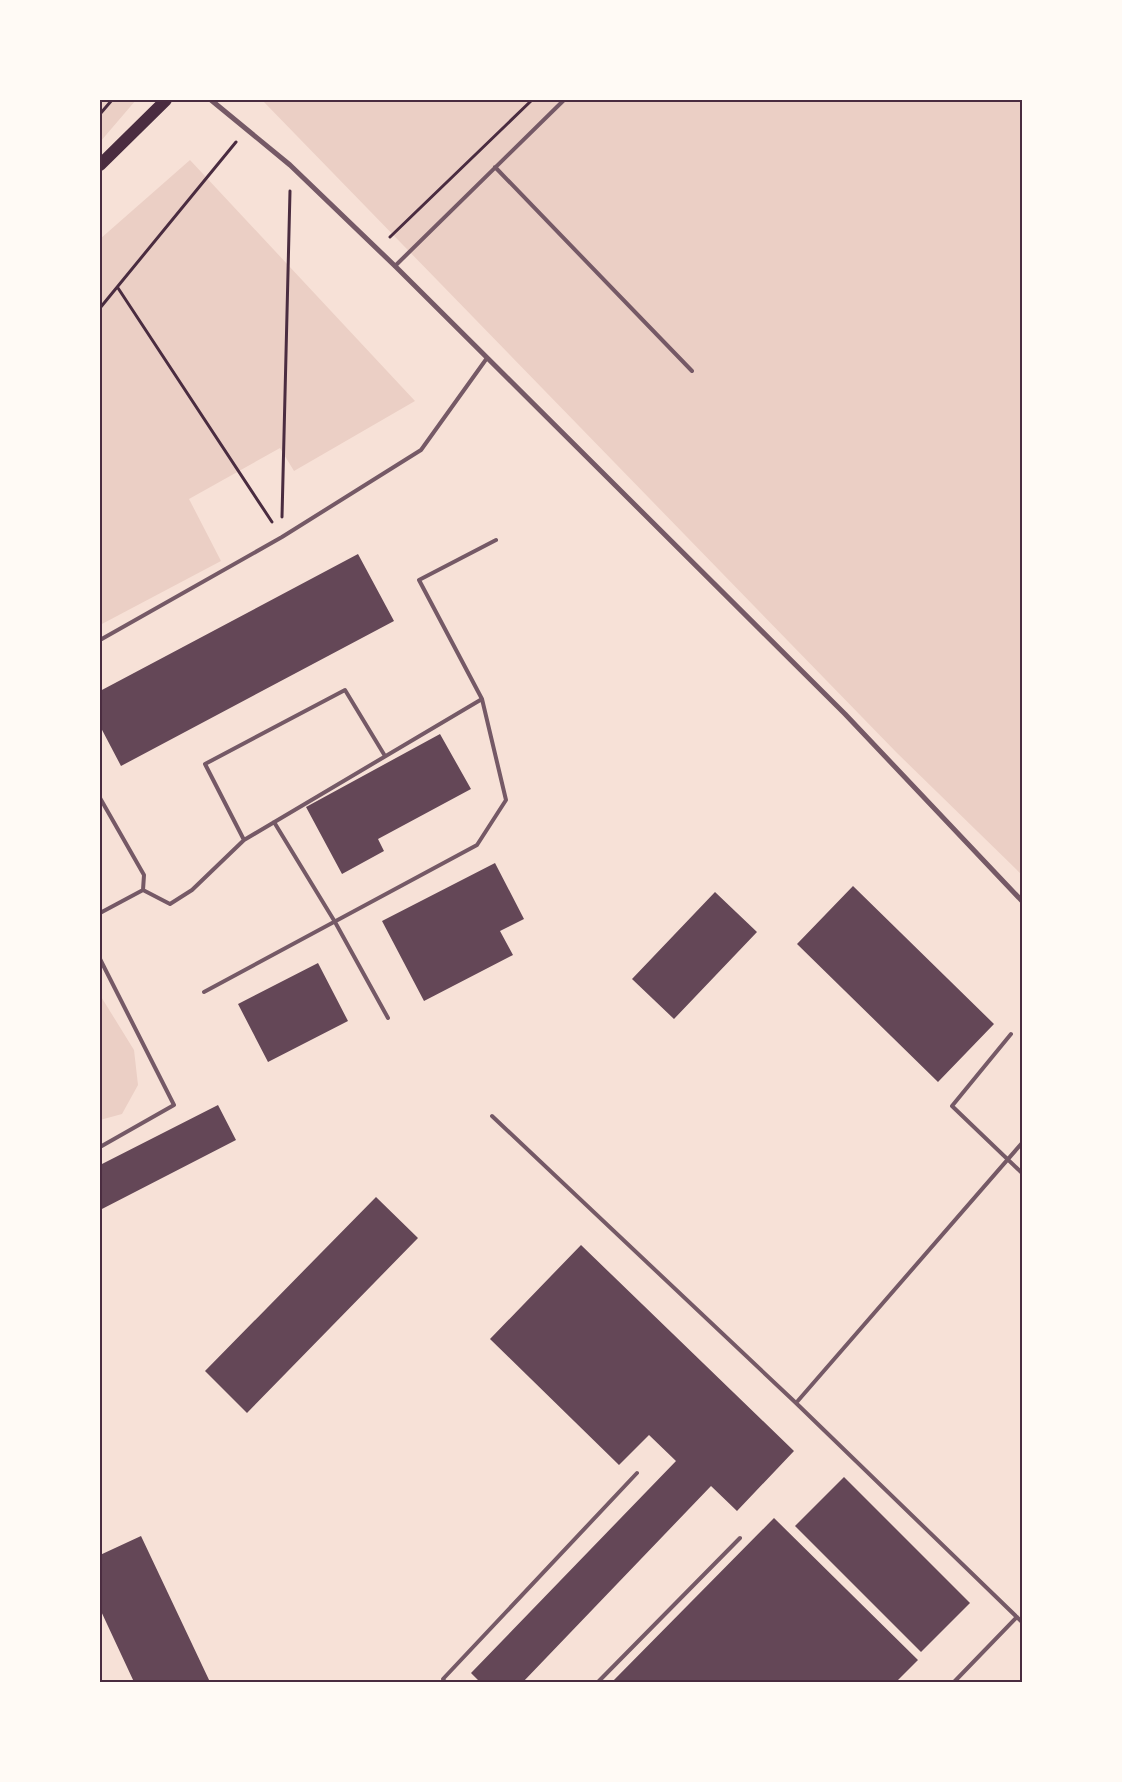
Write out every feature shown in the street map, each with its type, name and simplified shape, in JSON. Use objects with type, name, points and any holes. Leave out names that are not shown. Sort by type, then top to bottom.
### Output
[{"type":"main road","points":[[100,165],[166,100]]},
{"type":"street","points":[[211,100],[290,165],[395,266],[845,714],[1022,901]]},
{"type":"lane","points":[[395,266],[564,100]]},
{"type":"lane","points":[[495,167],[692,371]]},
{"type":"lane","points":[[100,640],[282,537],[421,450],[487,358]]},
{"type":"lane","points":[[204,992],[477,845],[506,800],[482,699],[419,580],[496,540]]},
{"type":"lane","points":[[244,840],[205,764],[345,690],[385,756]]},
{"type":"lane","points":[[143,890],[170,904],[192,890],[244,840],[482,699]]},
{"type":"lane","points":[[100,798],[144,875],[143,890]]},
{"type":"lane","points":[[274,822],[335,922],[388,1018]]},
{"type":"lane","points":[[100,913],[143,890]]},
{"type":"lane","points":[[100,959],[174,1105],[100,1147]]},
{"type":"lane","points":[[1011,1034],[952,1106],[1022,1173]]},
{"type":"lane","points":[[492,1116],[796,1403],[1022,1622]]},
{"type":"lane","points":[[796,1403],[1022,1143]]},
{"type":"lane","points":[[445,1682],[442,1679],[637,1473]]},
{"type":"lane","points":[[598,1682],[740,1538]]},
{"type":"lane","points":[[954,1682],[1016,1617]]},
{"type":"path","points":[[100,114],[112,100]]},
{"type":"path","points":[[377,249],[532,100]]},
{"type":"path","points":[[100,308],[246,130]]},
{"type":"path","points":[[282,537],[290,165]]},
{"type":"path","points":[[118,288],[282,537]]},
{"type":"shaded area","points":[[100,100],[136,100],[100,142]]},
{"type":"shaded area","points":[[262,100],[1022,100],[1022,875],[897,753]]},
{"type":"shaded area","points":[[190,160],[415,401],[294,471],[280,448],[189,499],[221,561],[100,625],[100,239]]},
{"type":"shaded area","points":[[100,995],[134,1050],[138,1085],[122,1114],[100,1120]]},
{"type":"building","points":[[358,554],[394,621],[121,766],[100,726],[100,691]]},
{"type":"building","points":[[440,734],[471,789],[378,839],[384,851],[342,874],[306,807]]},
{"type":"building","points":[[495,863],[524,919],[500,931],[513,955],[424,1001],[382,921]]},
{"type":"building","points":[[853,886],[994,1024],[938,1082],[797,944]]},
{"type":"building","points":[[715,892],[757,932],[674,1019],[632,979]]},
{"type":"building","points":[[318,963],[348,1021],[268,1062],[238,1004]]},
{"type":"building","points":[[218,1105],[236,1140],[100,1210],[100,1165]]},
{"type":"building","points":[[376,1197],[418,1238],[247,1413],[205,1371]]},
{"type":"building","points":[[581,1245],[794,1451],[737,1511],[711,1486],[523,1682],[480,1682],[471,1673],[676,1461],[649,1435],[619,1465],[490,1339]]},
{"type":"building","points":[[844,1477],[970,1603],[921,1652],[795,1526]]},
{"type":"building","points":[[774,1518],[918,1660],[896,1682],[612,1682]]},
{"type":"building","points":[[141,1536],[210,1682],[134,1682],[100,1609],[100,1555]]}]
